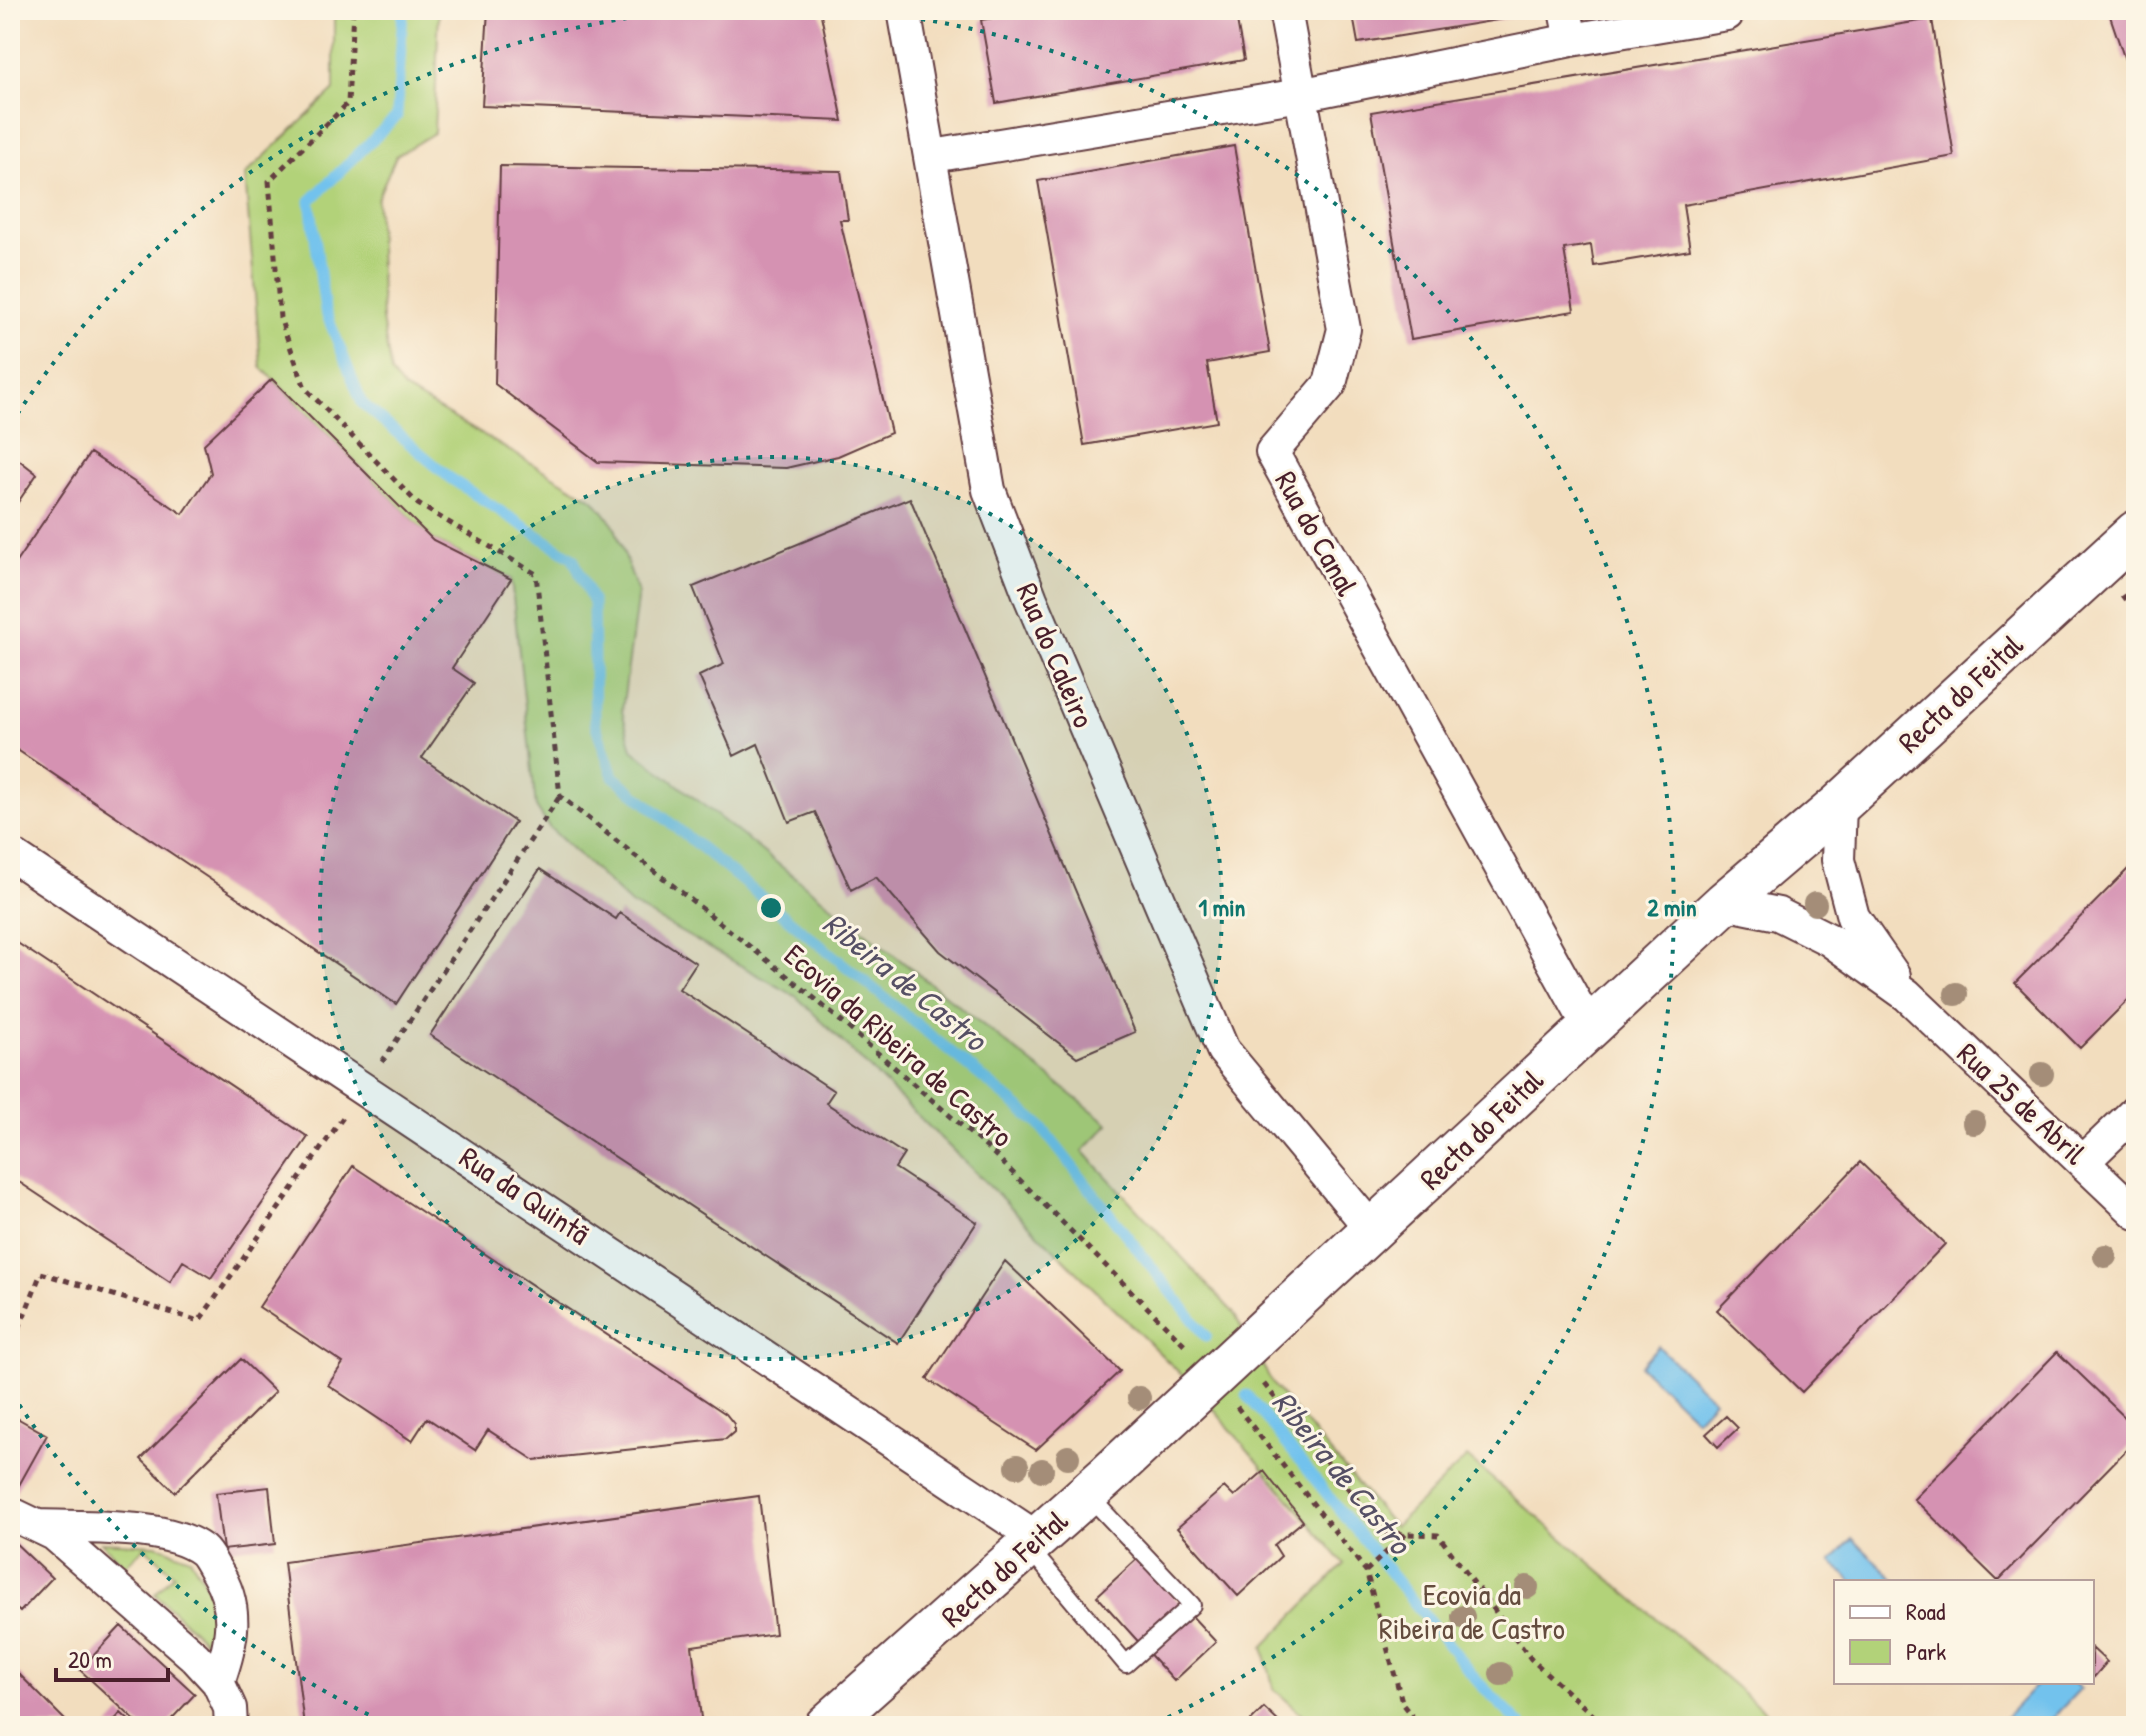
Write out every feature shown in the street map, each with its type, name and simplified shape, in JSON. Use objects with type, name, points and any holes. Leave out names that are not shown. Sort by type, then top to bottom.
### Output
[{"type":"street","name":"Rua do Caleiro","points":[[904,10],[933,156],[989,490],[1031,599],[1223,1050],[1374,1232]]},
{"type":"street","name":"Rua do Canal","points":[[1285,10],[1344,329],[1330,384],[1272,452],[1589,1027]]},
{"type":"street","points":[[933,156],[1300,95],[1568,25],[1727,14],[1727,10]]},
{"type":"street","name":"Recta do Feital","points":[[826,1726],[1087,1494],[1374,1232],[1724,903],[1840,804],[2136,532]]},
{"type":"street","name":"Rua 25 de Abril","points":[[1840,804],[1838,860],[1853,917],[1907,995]]},
{"type":"street","name":"Rua da Quintã","points":[[10,854],[364,1088],[1032,1543]]},
{"type":"street","name":"Rua 25 de Abril","points":[[1724,903],[1778,914],[1830,940],[1907,995],[2136,1213]]},
{"type":"street","points":[[2084,1161],[2136,1111]]},
{"type":"street","points":[[23,1519],[54,1534],[218,1682],[230,1708],[231,1726]]},
{"type":"street","points":[[23,1519],[169,1536],[203,1551],[229,1591],[231,1646],[218,1682]]},
{"type":"lane","points":[[1032,1543],[1126,1664],[1192,1605],[1087,1494]]},
{"type":"path","points":[[10,1351],[41,1273],[199,1321],[364,1088],[560,796],[536,574],[418,504],[305,388],[280,318],[269,181],[348,103],[353,10]]},
{"type":"path","name":"Ecovia da Ribeira de Castro","points":[[560,796],[806,991],[992,1152],[1191,1350]]},
{"type":"path","points":[[1259,1377],[1384,1533],[1438,1535],[1531,1659],[1605,1726]]},
{"type":"path","points":[[1233,1401],[1366,1571],[1403,1705],[1420,1726]]},
{"type":"path","points":[[1366,1571],[1406,1534]]},
{"type":"green space","name":"Ecovia da Ribeira de Castro","points":[[334,10],[439,10],[434,133],[396,156],[377,199],[382,319],[391,373],[404,389],[594,500],[614,525],[638,593],[622,711],[632,749],[1109,1124],[1083,1151],[1233,1312],[1274,1386],[1394,1527],[1467,1457],[1782,1726],[1315,1726],[1274,1689],[1263,1647],[1344,1564],[1199,1392],[797,997],[631,904],[549,827],[536,807],[511,579],[433,540],[261,367],[245,175],[334,90]]},
{"type":"green space","points":[[101,1542],[156,1545],[190,1558],[218,1605],[214,1650],[155,1594],[174,1574],[145,1547],[125,1566]]},
{"type":"water","points":[[1658,1346],[1714,1400],[1696,1419],[1640,1366]]},
{"type":"water","points":[[1853,1539],[1895,1580],[1850,1580],[1831,1561]]},
{"type":"water","points":[[2037,1684],[2075,1684],[2080,1689],[2045,1726],[1997,1726]]},
{"type":"building","points":[[488,10],[820,10],[843,121],[482,106]]},
{"type":"building","points":[[1005,10],[1235,10],[1244,60],[996,103],[981,20],[1006,16]]},
{"type":"building","points":[[1352,10],[1521,10],[1522,16],[1358,43]]},
{"type":"building","points":[[2108,10],[2136,10],[2136,56],[2125,60]]},
{"type":"building","points":[[1932,19],[1954,156],[1683,205],[1690,250],[1594,266],[1591,245],[1564,249],[1574,311],[1411,339],[1371,112]]},
{"type":"building","points":[[1234,146],[1270,352],[1207,363],[1217,422],[1084,445],[1038,181]]},
{"type":"building","points":[[500,166],[841,171],[848,220],[840,220],[891,433],[838,456],[786,468],[598,462],[495,384]]},
{"type":"building","points":[[272,379],[433,540],[511,579],[452,668],[474,683],[422,758],[515,822],[396,1004],[10,745],[10,571],[90,453],[183,514],[211,473],[204,444]]},
{"type":"building","points":[[10,453],[37,474],[10,514]]},
{"type":"building","points":[[910,498],[1135,1032],[1077,1057],[940,951],[876,877],[851,890],[815,812],[789,822],[758,744],[734,756],[699,676],[724,664],[693,587]]},
{"type":"building","points":[[2136,861],[2136,992],[2080,1048],[2015,983]]},
{"type":"building","points":[[540,869],[616,919],[620,913],[696,963],[679,989],[834,1091],[826,1103],[904,1154],[895,1168],[977,1222],[898,1343],[430,1035]]},
{"type":"building","points":[[10,938],[308,1137],[211,1278],[183,1261],[170,1282],[10,1176]]},
{"type":"building","points":[[1860,1162],[1945,1244],[1802,1392],[1717,1310]]},
{"type":"building","points":[[353,1166],[726,1414],[734,1424],[734,1432],[726,1439],[534,1460],[488,1430],[475,1450],[427,1418],[412,1441],[328,1385],[343,1363],[259,1307]]},
{"type":"building","points":[[1005,1261],[1120,1371],[1036,1450],[927,1379]]},
{"type":"building","points":[[2057,1352],[2136,1428],[2136,1440],[1999,1580],[1914,1499]]},
{"type":"building","points":[[241,1359],[275,1392],[175,1492],[141,1459]]},
{"type":"building","points":[[10,1414],[47,1435],[13,1496],[10,1494]]},
{"type":"building","points":[[1726,1416],[1738,1428],[1718,1447],[1706,1434]]},
{"type":"building","points":[[1264,1471],[1303,1521],[1274,1545],[1281,1556],[1238,1596],[1177,1528],[1224,1487],[1234,1497]]},
{"type":"building","points":[[269,1487],[275,1544],[223,1550],[216,1493]]},
{"type":"building","points":[[759,1496],[775,1634],[692,1646],[702,1726],[304,1726],[284,1562]]},
{"type":"building","points":[[10,1538],[52,1578],[20,1612],[10,1603]]},
{"type":"building","points":[[1138,1558],[1216,1642],[1174,1681],[1097,1596]]},
{"type":"building","points":[[121,1626],[195,1694],[165,1726],[141,1726],[80,1670]]},
{"type":"building","points":[[2094,1650],[2107,1662],[2094,1677]]},
{"type":"building","points":[[10,1665],[71,1726],[10,1726]]},
{"type":"building","points":[[1264,1708],[1283,1726],[1246,1726]]},
{"type":"building","points":[[121,1713],[135,1726],[109,1726]]},
{"type":"waterway","name":"Ribeira de Castro","points":[[403,10],[397,116],[310,201],[325,310],[362,403],[451,479],[573,558],[593,603],[595,723],[613,776],[1038,1123],[1206,1336]]},
{"type":"waterway","name":"Ribeira de Castro","points":[[1247,1395],[1478,1682],[1522,1726]]}]
